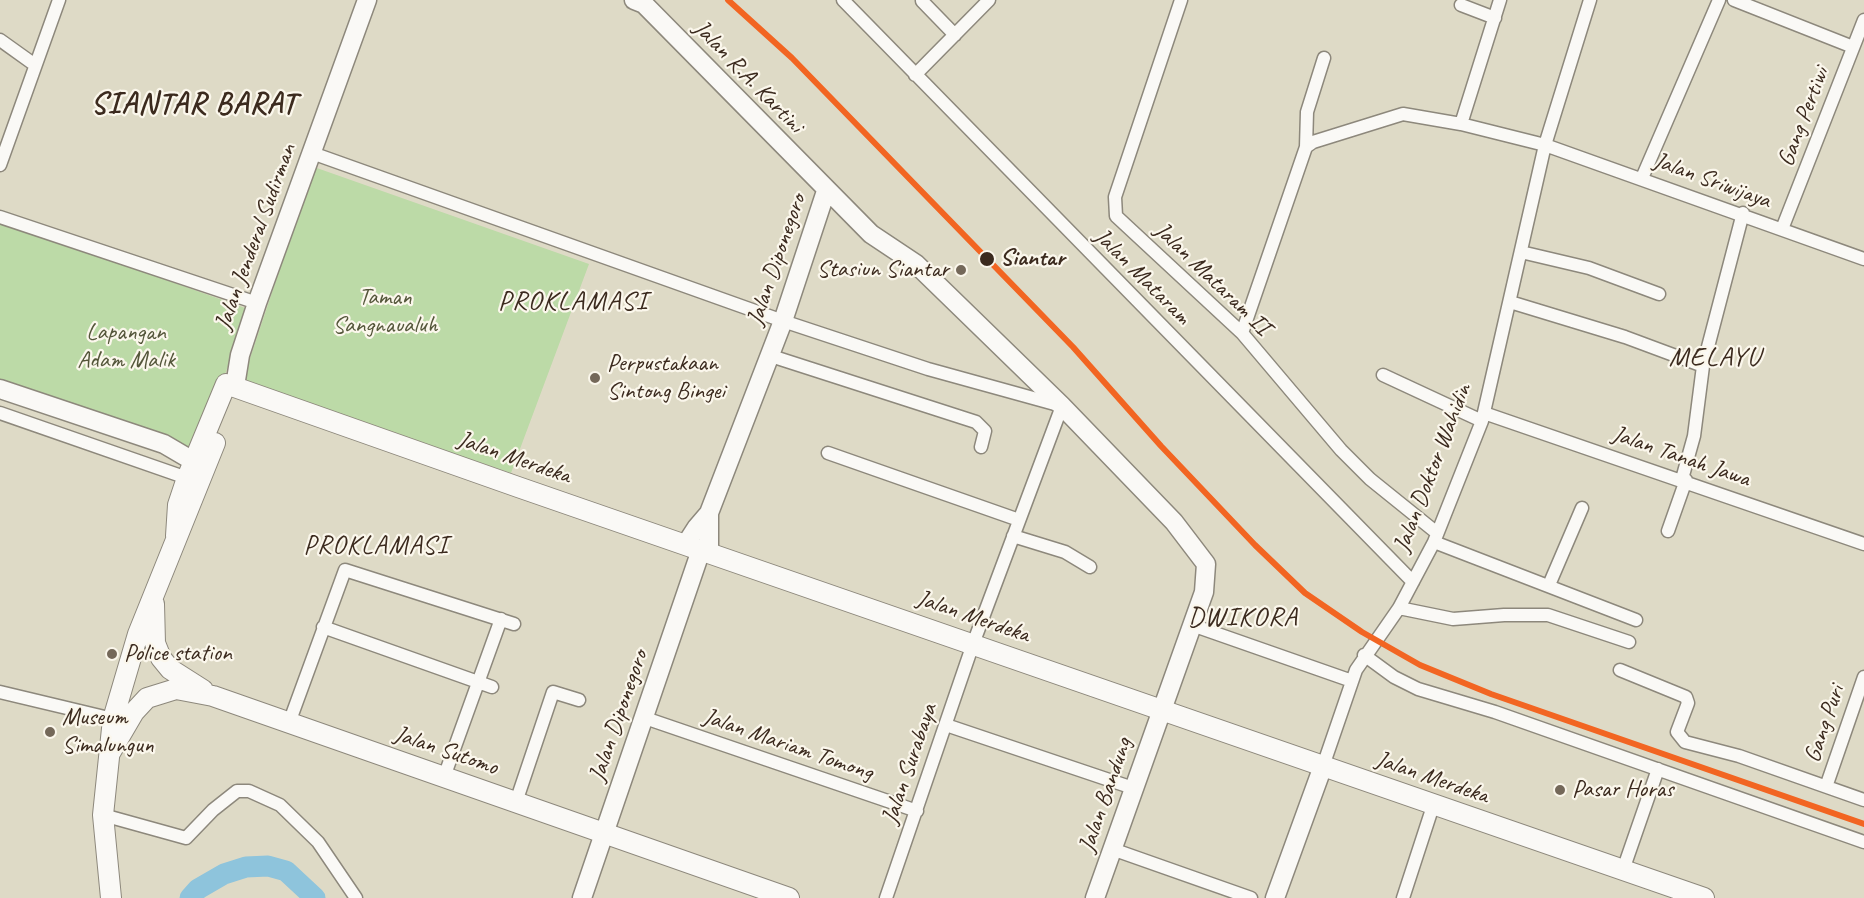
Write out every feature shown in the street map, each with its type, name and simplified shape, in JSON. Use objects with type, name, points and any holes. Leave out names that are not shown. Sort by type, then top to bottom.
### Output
[{"type":"main road","name":"Jalan Jenderal Sudirman","points":[[176,536],[178,505],[193,461],[230,385]]},
{"type":"main road","name":"Jalan Jenderal Sudirman","points":[[111,898],[105,858],[103,815],[113,719],[138,634],[176,536],[192,504],[230,385]]},
{"type":"main road","name":"Jalan Merdeka","points":[[230,385],[1162,708],[1433,806],[1623,870],[1673,893],[1704,898]]},
{"type":"main road","points":[[154,595],[155,643],[161,658],[170,669],[213,696]]},
{"type":"main road","name":"Jalan Sutomo","points":[[110,753],[134,712],[147,698],[176,689],[213,696],[789,898]]},
{"type":"street","points":[[0,165],[59,0]]},
{"type":"street","name":"Jalan Jenderal Sudirman","points":[[230,385],[256,303],[367,0]]},
{"type":"street","name":"Jalan Mataram","points":[[843,0],[1413,582]]},
{"type":"street","points":[[915,75],[989,0]]},
{"type":"street","name":"Jalan Mataram II","points":[[1181,0],[1115,197],[1116,216],[1242,333],[1341,450],[1435,537],[1636,620]]},
{"type":"street","points":[[1461,124],[1500,0]]},
{"type":"street","name":"Jalan Doktor Wahidin","points":[[1275,898],[1352,681],[1364,655],[1399,608],[1413,582],[1435,537],[1483,417],[1545,146],[1590,0]]},
{"type":"street","points":[[1642,178],[1719,0]]},
{"type":"street","points":[[1734,0],[1853,47]]},
{"type":"street","points":[[922,1],[955,35]]},
{"type":"street","name":"Jalan R.A. Kartini","points":[[639,2],[871,234],[916,264],[1062,406]]},
{"type":"street","points":[[1461,5],[1495,18]]},
{"type":"street","name":"Gang Pertiwi","points":[[1782,229],[1864,20]]},
{"type":"street","points":[[0,40],[35,65]]},
{"type":"street","points":[[1242,333],[1305,147],[1307,112],[1324,58]]},
{"type":"street","name":"Jalan Sriwijaya","points":[[1305,147],[1313,142],[1403,114],[1461,124],[1545,146],[1642,178],[1864,259]]},
{"type":"street","points":[[312,153],[783,321],[928,369],[1062,406]]},
{"type":"street","name":"Jalan Diponegoro","points":[[582,898],[645,718],[699,549],[697,527],[710,513],[768,355],[783,321],[826,191]]},
{"type":"street","points":[[1668,531],[1684,480],[1694,436],[1703,366],[1743,213]]},
{"type":"street","points":[[0,217],[256,303]]},
{"type":"street","points":[[1521,252],[1589,268],[1659,294]]},
{"type":"street","points":[[1510,302],[1625,337],[1703,366]]},
{"type":"street","points":[[768,355],[926,408],[976,422],[985,431],[981,447]]},
{"type":"street","name":"Jalan Tanah Jawa","points":[[1383,375],[1483,417],[1684,480],[1864,544]]},
{"type":"street","points":[[0,389],[164,444],[193,461]]},
{"type":"street","name":"Jalan Surabaya","points":[[886,898],[973,644],[1062,406]]},
{"type":"street","name":"Jalan Bandung","points":[[1062,406],[1174,522],[1206,564],[1204,592],[1095,898]]},
{"type":"street","points":[[0,413],[193,461]]},
{"type":"street","points":[[828,453],[1019,520]]},
{"type":"street","points":[[1549,585],[1582,508]]},
{"type":"street","points":[[1013,536],[1065,552],[1090,567]]},
{"type":"street","points":[[289,723],[345,570],[514,624]]},
{"type":"street","points":[[1399,608],[1453,619],[1504,615],[1548,615],[1629,642]]},
{"type":"street","points":[[444,777],[501,619]]},
{"type":"street","points":[[1192,625],[1352,681]]},
{"type":"street","points":[[323,627],[492,687]]},
{"type":"street","points":[[1364,655],[1394,677],[1418,689],[1495,712],[1864,842]]},
{"type":"street","points":[[1620,670],[1686,697],[1688,703],[1677,732],[1682,740],[1827,784],[1864,800]]},
{"type":"street","name":"Gang Puri","points":[[1827,784],[1864,678]]},
{"type":"street","points":[[0,692],[113,719]]},
{"type":"street","points":[[516,802],[553,692],[579,700]]},
{"type":"street","name":"Jalan Mariam Tomong","points":[[645,718],[917,812]]},
{"type":"street","points":[[946,724],[1133,788]]},
{"type":"street","points":[[1623,870],[1658,769]]},
{"type":"street","points":[[103,815],[186,838],[237,791],[249,791],[280,805],[318,842],[356,898]]},
{"type":"street","points":[[1403,898],[1433,806]]},
{"type":"street","points":[[1112,849],[1251,898]]},
{"type":"green space","name":"Taman Sangnaualuh","points":[[314,167],[589,264],[511,473],[242,382]]},
{"type":"green space","name":"Lapangan Adam Malik","points":[[0,221],[248,309],[197,454],[0,384]]},
{"type":"waterway","points":[[190,898],[198,889],[224,874],[246,867],[268,866],[286,871],[315,898]]},
{"type":"transit line","points":[[728,0],[792,58],[1073,347],[1161,446],[1255,545],[1305,593],[1362,632],[1420,665],[1491,694],[1864,824]]},
{"type":"place","name":"Siantar","points":[[987,259]]},
{"type":"place","name":"Stasiun Siantar","points":[[961,270]]},
{"type":"place","name":"Perpustakaan Sintong Bingei","points":[[595,378]]},
{"type":"place","name":"Police station","points":[[112,654]]},
{"type":"place","name":"Museum Simalungun","points":[[50,732]]},
{"type":"place","name":"Pasar Horas","points":[[1560,790]]},
{"type":"district","name":"SIANTAR BARAT","points":[[194,105]]},
{"type":"district","name":"PROKLAMASI","points":[[573,302]]},
{"type":"district","name":"MELAYU","points":[[1715,358]]},
{"type":"district","name":"PROKLAMASI","points":[[376,546]]},
{"type":"district","name":"DWIKORA","points":[[1243,618]]}]
